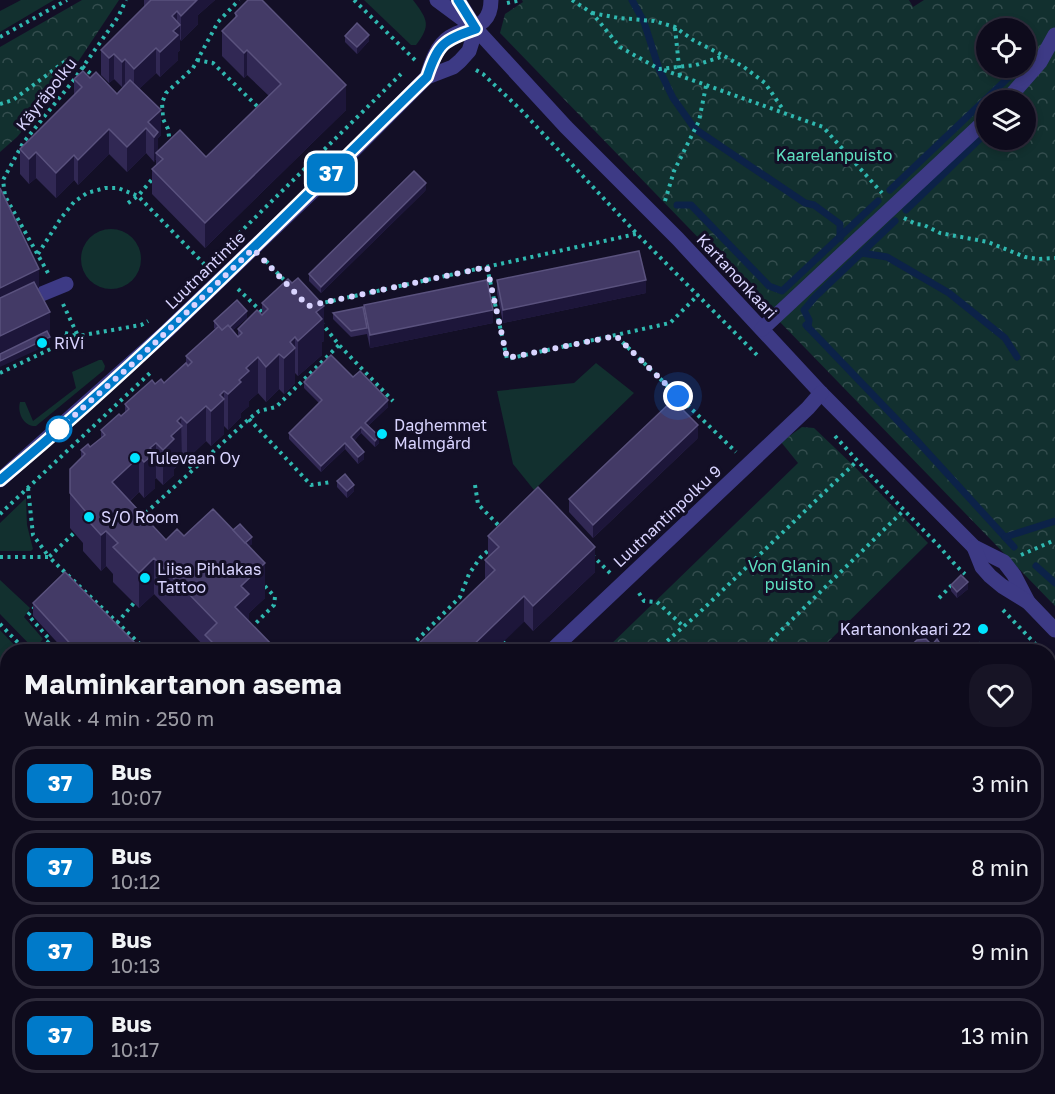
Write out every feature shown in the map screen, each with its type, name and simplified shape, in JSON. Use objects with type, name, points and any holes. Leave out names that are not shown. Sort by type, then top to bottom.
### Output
[{"type":"street","name":"Kartanonkaari","points":[[437,0],[476,29]]},
{"type":"street","name":"Kartanonkaari","points":[[458,0],[476,29],[566,127],[657,218],[821,393],[974,547],[1004,562],[1014,575],[1028,602],[1055,630]]},
{"type":"street","points":[[476,29],[498,2]]},
{"type":"street","name":"Luutnantintie","points":[[427,77],[433,57],[450,37],[476,29]]},
{"type":"street","name":"Luutnantintie","points":[[0,480],[138,359],[427,77],[453,67],[460,61],[469,51],[476,29]]},
{"type":"street","points":[[1016,90],[1040,62],[1055,35]]},
{"type":"street","points":[[762,329],[976,129]]},
{"type":"street","points":[[0,311],[60,286]]},
{"type":"street","name":"Luutnantinpolku 9","points":[[558,644],[808,408],[821,393]]},
{"type":"path","points":[[0,37],[67,0]]},
{"type":"path","name":"Käyräpolku","points":[[78,336],[60,286],[5,196],[1,179],[23,143],[83,67],[118,17],[126,0]]},
{"type":"path","points":[[163,119],[162,103],[166,93],[193,68],[218,22],[239,0]]},
{"type":"path","points":[[354,0],[415,60]]},
{"type":"path","points":[[498,2],[521,0]]},
{"type":"path","points":[[572,0],[592,13],[620,47],[659,69],[823,127],[907,220],[940,233],[988,242],[1025,256],[1038,259],[1054,258]]},
{"type":"path","points":[[592,13],[654,21],[675,27],[693,40],[744,67],[765,83],[784,112]]},
{"type":"path","points":[[675,27],[680,76]]},
{"type":"path","points":[[199,272],[415,60],[421,51]]},
{"type":"path","points":[[664,70],[696,65],[724,56]]},
{"type":"path","points":[[0,104],[13,100],[67,60],[83,67],[104,86]]},
{"type":"path","points":[[197,60],[213,63],[260,108],[261,114]]},
{"type":"path","points":[[468,66],[483,74],[520,110],[637,234],[746,344]]},
{"type":"path","points":[[657,218],[663,209],[674,171],[699,121],[706,86]]},
{"type":"path","points":[[158,114],[168,129],[170,147],[168,153]]},
{"type":"path","points":[[128,203],[138,196],[159,172]]},
{"type":"path","points":[[39,254],[61,218],[74,202],[87,193],[105,188],[118,189],[138,196],[206,266]]},
{"type":"path","points":[[238,233],[294,291]]},
{"type":"path","points":[[308,306],[637,234]]},
{"type":"path","points":[[260,268],[267,262]]},
{"type":"path","points":[[487,267],[507,358],[670,323],[698,295]]},
{"type":"path","points":[[230,297],[246,282]]},
{"type":"path","points":[[238,289],[269,319]]},
{"type":"path","points":[[253,320],[262,312]]},
{"type":"path","points":[[0,373],[78,336],[141,325],[151,320]]},
{"type":"path","points":[[320,320],[339,345],[393,401]]},
{"type":"path","points":[[65,333],[78,336]]},
{"type":"path","points":[[616,336],[739,455]]},
{"type":"path","points":[[138,520],[249,418],[259,411],[276,407],[339,345]]},
{"type":"path","points":[[0,514],[153,371]]},
{"type":"path","points":[[128,395],[134,403]]},
{"type":"path","points":[[249,418],[311,485],[331,482]]},
{"type":"path","points":[[767,644],[903,511],[832,432]]},
{"type":"path","points":[[180,454],[192,469]]},
{"type":"path","points":[[664,644],[857,461]]},
{"type":"path","points":[[475,485],[478,504],[506,533]]},
{"type":"path","points":[[28,488],[33,535],[49,557],[140,644]]},
{"type":"path","points":[[0,557],[49,557],[74,533]]},
{"type":"path","points":[[413,644],[460,597],[469,574],[480,558],[492,547]]},
{"type":"path","points":[[590,553],[625,580],[644,601],[657,602],[683,626]]},
{"type":"path","points":[[256,635],[251,628],[274,605],[275,597],[259,580]]},
{"type":"path","points":[[939,598],[954,583]]},
{"type":"path","points":[[117,623],[135,603]]},
{"type":"path","points":[[38,604],[28,615],[50,640],[46,644]]},
{"type":"path","points":[[0,624],[19,644]]},
{"type":"green space","points":[[21,0],[54,0],[0,32],[0,11]]},
{"type":"green space","points":[[82,0],[119,0],[66,80],[17,137],[0,152],[0,47]]},
{"type":"green space","points":[[364,0],[413,0],[426,22],[424,32],[416,45],[411,45]]},
{"type":"green space","name":"Kaarelanpuisto","points":[[522,0],[909,0],[913,7],[924,0],[1055,0],[1055,606],[500,33],[505,14],[523,2]]},
{"type":"green space","points":[[111,229],[128,234],[136,242],[141,259],[136,276],[128,284],[111,289],[94,284],[86,276],[81,259],[86,242],[94,234]]},
{"type":"green space","points":[[102,360],[105,366],[104,370],[36,426],[25,422],[20,411],[20,402],[25,402],[33,421],[76,388],[72,372]]},
{"type":"green space","points":[[596,363],[634,393],[534,490],[513,464],[497,391],[574,383]]},
{"type":"green space","name":"Von Glanin puisto","points":[[802,427],[814,428],[928,543],[826,644],[611,644],[798,463],[781,442]]},
{"type":"green space","points":[[26,498],[27,525],[33,549],[31,551],[0,551],[0,523]]},
{"type":"green space","points":[[0,580],[30,608],[24,617],[43,639],[38,644],[29,644],[0,614]]},
{"type":"green space","points":[[0,630],[13,644],[0,644]]},
{"type":"building","points":[[151,0],[197,0],[181,16],[177,11],[172,16],[180,25],[173,31],[178,35],[160,52],[156,48],[134,69],[125,59],[122,62],[114,54],[109,58],[101,50]]},
{"type":"building","points":[[248,0],[262,0],[346,85],[205,223],[152,169],[163,159],[156,153],[180,130],[206,157],[281,84],[247,50],[244,53],[222,31],[237,16],[235,13]]},
{"type":"building","points":[[357,23],[369,35],[357,47],[345,36]]},
{"type":"building","points":[[83,71],[90,78],[96,72],[117,94],[130,80],[161,110],[148,122],[158,132],[154,137],[146,128],[127,147],[109,129],[78,160],[74,155],[56,173],[36,152],[29,159],[20,149],[82,87],[74,79]]},
{"type":"building","points":[[414,171],[426,183],[321,287],[309,274]]},
{"type":"building","points":[[0,188],[39,269],[0,288]]},
{"type":"building","points":[[639,251],[646,280],[503,310],[497,280]]},
{"type":"building","points":[[298,278],[324,306],[316,312],[322,319],[298,341],[295,337],[290,342],[295,348],[284,358],[279,354],[266,367],[258,357],[246,368],[249,371],[239,380],[241,382],[228,394],[224,391],[220,395],[224,399],[211,411],[206,406],[187,423],[181,417],[177,421],[182,426],[171,436],[174,439],[163,450],[156,443],[150,448],[155,453],[144,462],[139,457],[112,482],[166,540],[177,529],[184,536],[213,509],[265,563],[241,586],[249,594],[235,607],[271,644],[214,644],[205,635],[217,623],[154,558],[139,573],[113,547],[118,543],[106,531],[101,535],[83,515],[86,512],[70,493],[70,469],[85,454],[81,450],[88,444],[90,447],[105,435],[101,430],[119,414],[121,416],[129,409],[125,404],[152,380],[155,384],[161,379],[164,383],[186,363],[188,366],[192,362],[186,356],[219,326],[222,330],[228,325],[238,337],[242,333],[238,329],[257,310],[262,315],[268,309],[262,303],[288,279],[292,283]]},
{"type":"building","points":[[487,280],[493,310],[370,335],[364,305]]},
{"type":"building","points":[[34,282],[50,312],[0,336],[0,298]]},
{"type":"building","points":[[237,300],[247,311],[230,327],[228,325],[222,330],[214,321]]},
{"type":"building","points":[[363,307],[367,328],[351,331],[333,313]]},
{"type":"building","points":[[47,331],[50,337],[0,361],[0,354]]},
{"type":"building","points":[[331,355],[353,377],[360,371],[388,400],[365,423],[379,436],[375,441],[361,427],[351,437],[364,452],[358,457],[345,443],[321,466],[289,433],[322,400],[304,382]]},
{"type":"building","points":[[673,400],[698,425],[593,525],[569,499]]},
{"type":"building","points":[[345,474],[354,485],[347,491],[337,481]]},
{"type":"building","points":[[538,487],[595,547],[533,606],[524,596],[474,644],[418,644],[495,570],[485,560],[499,547],[488,536]]},
{"type":"building","points":[[240,524],[252,537],[245,543],[233,530]]},
{"type":"building","points":[[65,572],[136,644],[71,644],[33,603]]},
{"type":"building","points":[[961,575],[968,582],[957,592],[951,585]]},
{"type":"building","points":[[926,639],[931,644],[913,644],[917,640]]},
{"type":"waterway","points":[[632,0],[644,22],[659,69],[673,98],[695,129],[840,224],[840,238]]},
{"type":"waterway","points":[[890,190],[1008,78]]},
{"type":"waterway","points":[[906,210],[976,143]]},
{"type":"waterway","points":[[677,205],[691,205],[769,286],[782,291],[878,201]]},
{"type":"waterway","points":[[808,327],[809,320],[804,310],[895,221]]},
{"type":"waterway","points":[[862,253],[887,257],[949,293],[1005,338],[1017,357]]},
{"type":"waterway","points":[[806,325],[920,444],[1014,547]]},
{"type":"waterway","points":[[1005,537],[1055,521]]},
{"type":"waterway","points":[[1036,566],[1055,583]]},
{"type":"bus line","name":"37","points":[[0,480],[138,359],[312,192],[427,77],[433,57],[450,37],[476,29],[458,0]]},
{"type":"place","name":"RiVi","points":[[42,343]]},
{"type":"place","name":"Daghemmet Malmgård","points":[[382,434]]},
{"type":"place","name":"Tulevaan Oy","points":[[135,458]]},
{"type":"place","name":"S/O Room","points":[[89,517]]},
{"type":"place","name":"Liisa Pihlakas Tattoo","points":[[145,578]]},
{"type":"place","name":"Kartanonkaari 22","points":[[983,629]]},
{"type":"route","points":[[59,429],[138,359],[253,249],[308,306],[487,267],[507,358],[616,336],[678,396]]}]
